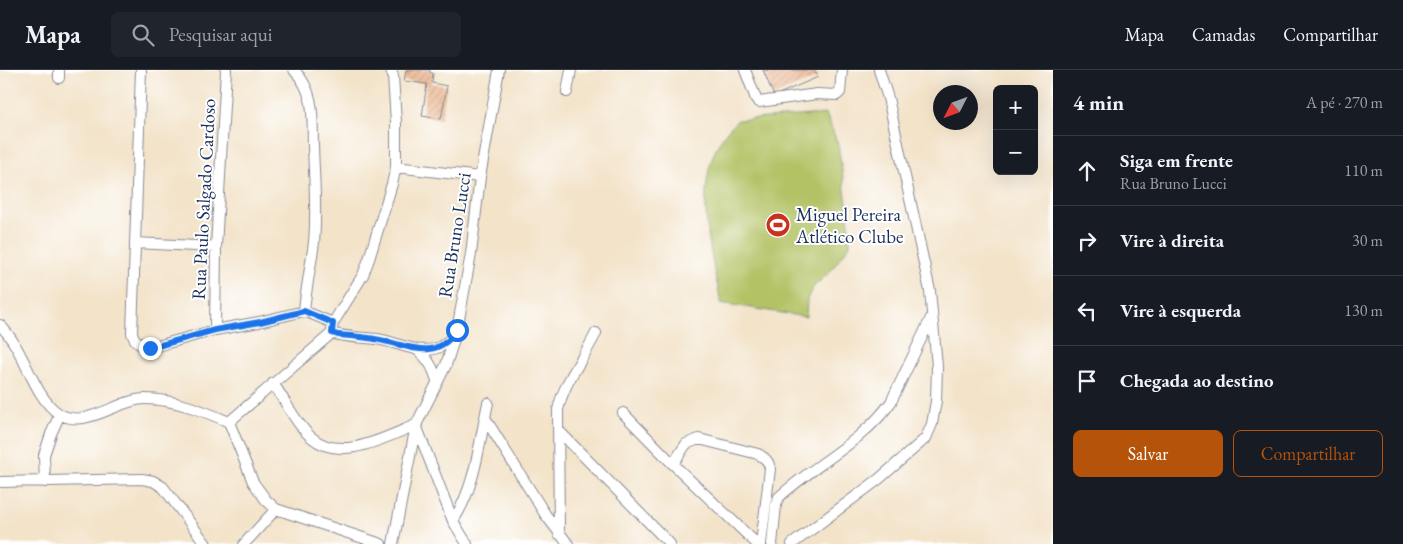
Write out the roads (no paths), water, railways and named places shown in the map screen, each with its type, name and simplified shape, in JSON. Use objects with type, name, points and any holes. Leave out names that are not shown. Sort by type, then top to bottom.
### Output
[{"type":"street","points":[[141,70],[132,332],[137,343],[143,347],[150,348],[215,330],[260,322],[304,311],[332,328],[338,335],[379,340],[416,349],[432,349],[444,345],[457,330]]},
{"type":"street","name":"Rua Paulo Salgado Cardoso","points":[[215,330],[216,248],[226,70]]},
{"type":"street","points":[[294,70],[304,82],[310,96],[316,185],[314,240],[304,311]]},
{"type":"street","points":[[229,422],[332,328],[363,276],[370,259],[396,167],[396,122],[391,70]]},
{"type":"street","name":"Rua Bruno Lucci","points":[[437,381],[450,354],[457,330],[471,254],[480,177],[499,70]]},
{"type":"street","points":[[567,92],[571,70]]},
{"type":"street","points":[[745,70],[756,99],[759,102],[817,94],[836,95],[840,92],[842,70]]},
{"type":"street","points":[[792,544],[879,479],[926,438],[930,431],[936,401],[937,366],[930,291],[888,98],[878,70]]},
{"type":"street","points":[[396,167],[480,177]]},
{"type":"street","points":[[135,244],[216,248]]},
{"type":"street","points":[[772,544],[776,505],[779,497],[857,437],[883,413],[895,394],[933,315]]},
{"type":"street","points":[[0,326],[9,334],[42,396],[60,414],[72,418],[90,417],[126,402],[144,398],[165,401],[208,413],[229,422],[253,482],[276,510],[381,544]]},
{"type":"street","points":[[559,534],[558,410],[561,395],[596,333]]},
{"type":"street","points":[[393,544],[416,425],[437,381],[428,360],[416,349]]},
{"type":"street","points":[[273,383],[302,426],[310,436],[321,444],[338,448],[355,448],[416,425]]},
{"type":"street","points":[[453,521],[468,492],[482,438],[488,403]]},
{"type":"street","points":[[624,413],[673,464],[759,544]]},
{"type":"street","points":[[45,482],[44,455],[60,414]]},
{"type":"street","points":[[485,418],[559,534],[568,544]]},
{"type":"street","points":[[416,425],[453,521],[467,544]]},
{"type":"street","points":[[558,430],[670,544]]},
{"type":"street","points":[[673,464],[686,444],[699,439],[758,454],[764,458],[769,463],[770,469],[759,544]]},
{"type":"street","points":[[0,482],[142,479],[153,481],[163,487],[206,544]]},
{"type":"street","points":[[244,544],[276,510]]},
{"type":"place","name":"Miguel Pereira Atlético Clube","points":[[778,225]]}]
